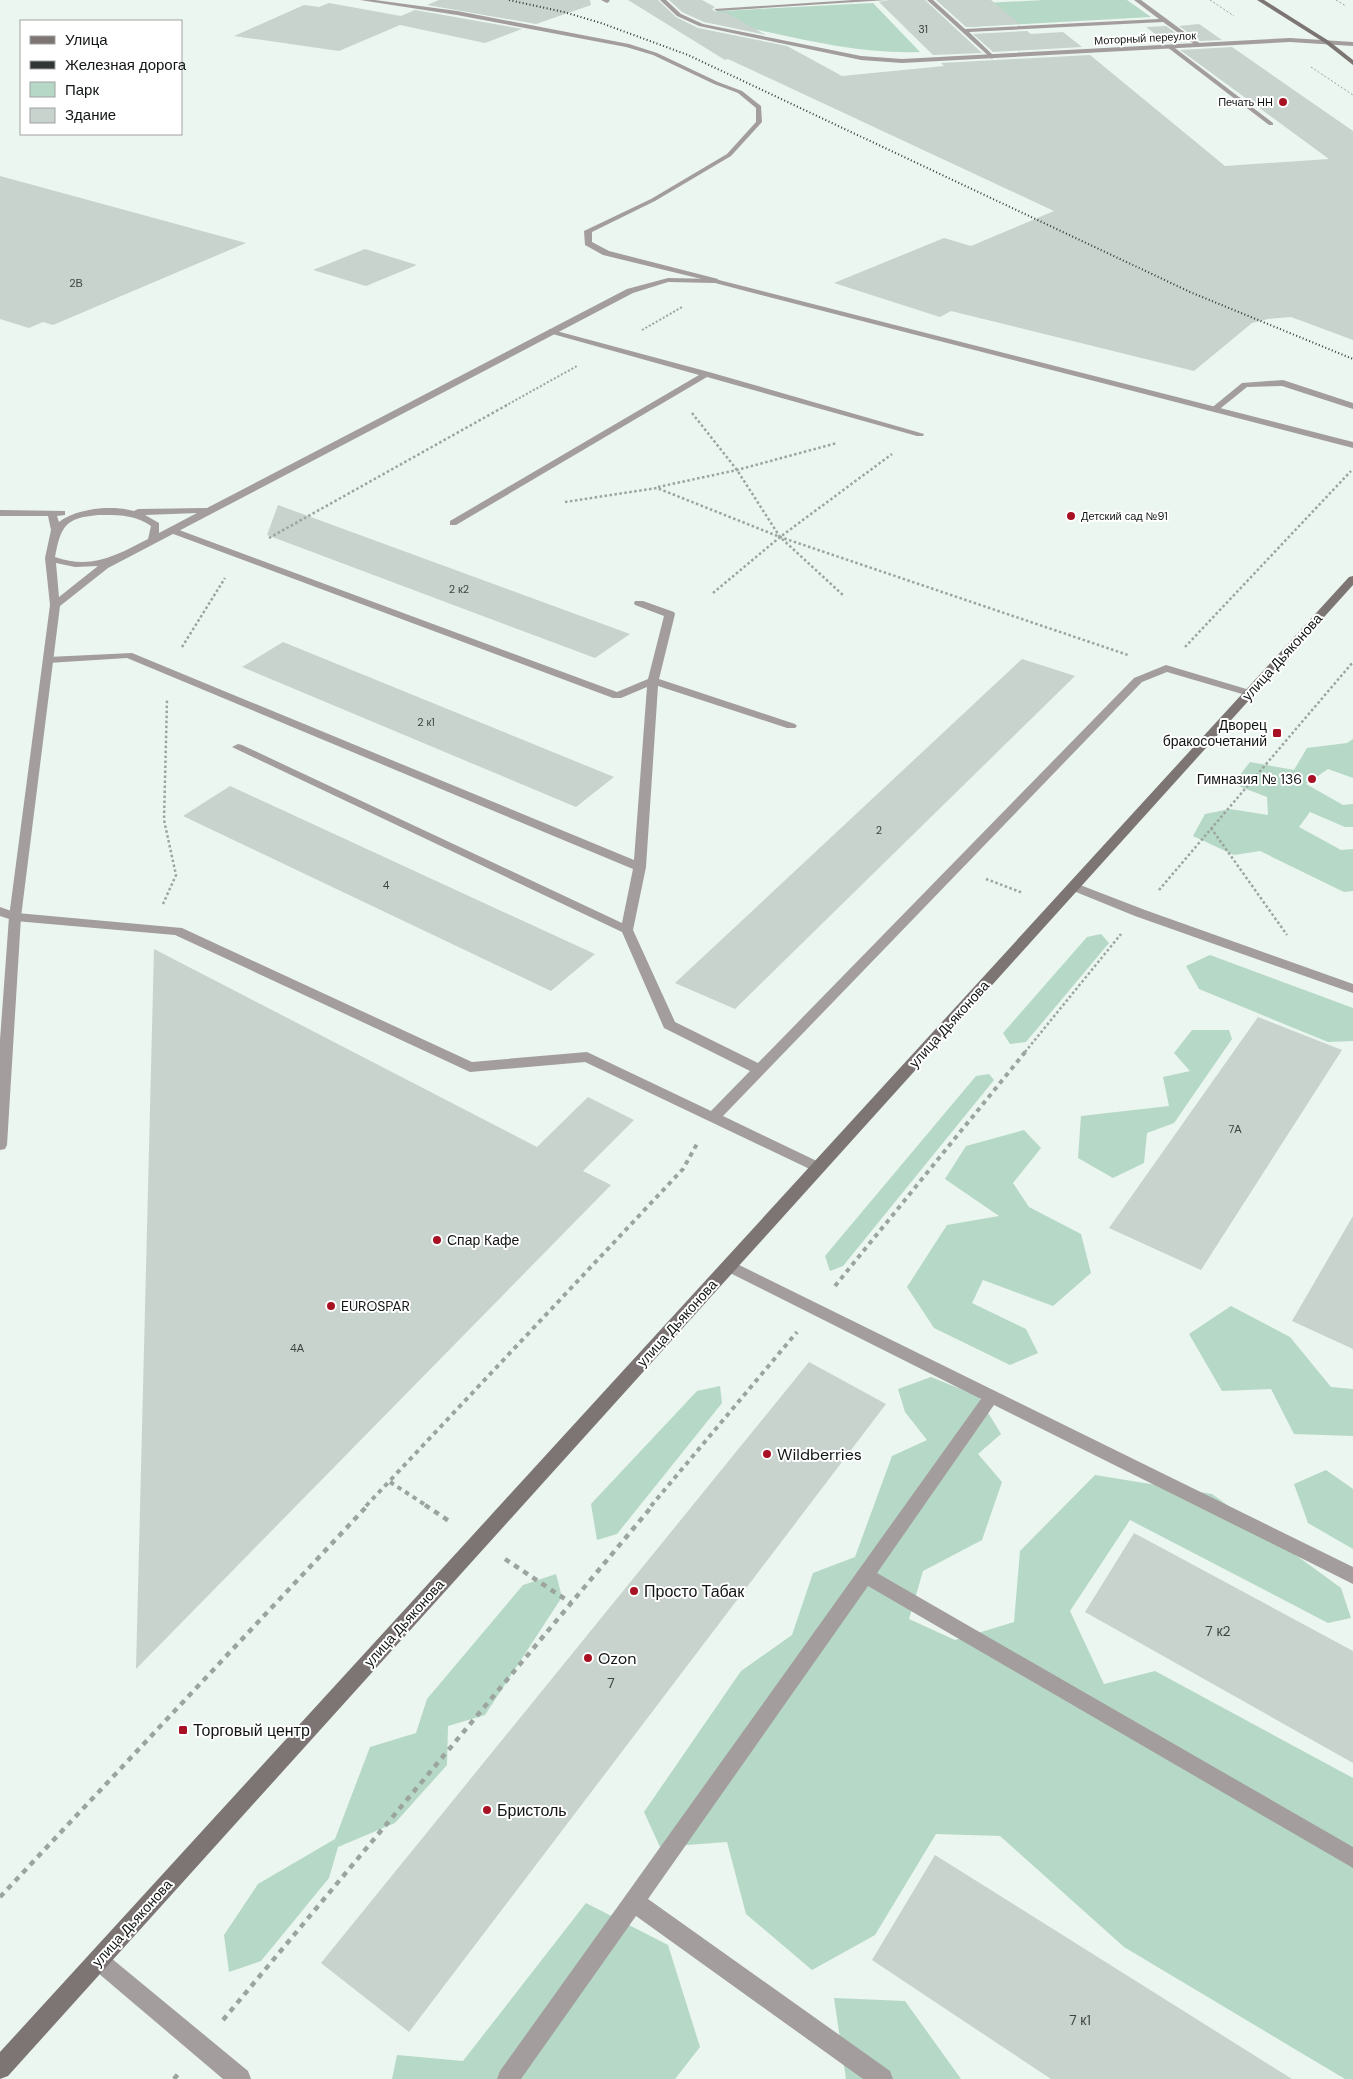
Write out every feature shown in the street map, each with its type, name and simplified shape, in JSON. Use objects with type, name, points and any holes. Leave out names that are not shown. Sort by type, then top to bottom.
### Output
[{"type":"main road","points":[[1260,0],[1327,42],[1353,63]]},
{"type":"main road","name":"улица Дьяконова","points":[[0,2068],[1353,579]]},
{"type":"street","points":[[363,0],[457,13],[627,45],[655,54],[716,83],[740,92],[759,107],[759,122],[729,155],[653,200],[588,231],[588,243],[606,253],[1353,445]]},
{"type":"street","name":"Моторный переулок","points":[[662,0],[679,16],[710,27],[861,58],[902,61],[1290,40],[1353,44]]},
{"type":"street","points":[[717,9],[884,0]]},
{"type":"street","points":[[930,0],[992,57]]},
{"type":"street","points":[[1137,0],[1199,45]]},
{"type":"street","points":[[1169,46],[1271,124]]},
{"type":"street","points":[[55,605],[104,566],[630,291],[668,280],[715,282]]},
{"type":"street","points":[[552,331],[920,434]]},
{"type":"street","points":[[453,523],[706,374]]},
{"type":"street","points":[[1214,410],[1245,385],[1283,383],[1353,406]]},
{"type":"street","points":[[0,514],[208,510]]},
{"type":"street","points":[[126,512],[146,518],[156,525],[153,540]]},
{"type":"street","points":[[55,532],[66,519],[90,513]]},
{"type":"street","points":[[0,1145],[15,917],[55,605],[50,558],[55,532],[52,514]]},
{"type":"street","points":[[171,530],[617,696],[653,680],[791,726]]},
{"type":"street","points":[[50,558],[64,564],[82,564],[119,559]]},
{"type":"street","points":[[639,603],[670,614],[653,680],[640,867],[627,930],[669,1025],[759,1070]]},
{"type":"street","points":[[48,660],[128,655],[640,867]]},
{"type":"street","points":[[713,1118],[1138,680],[1166,668],[1249,693]]},
{"type":"street","points":[[238,748],[627,930]]},
{"type":"street","points":[[1075,887],[1140,913],[1353,990]]},
{"type":"street","points":[[0,911],[15,917],[177,931],[470,1067],[587,1057],[818,1168]]},
{"type":"street","points":[[729,1266],[1353,1576]]},
{"type":"street","points":[[508,2079],[991,1397]]},
{"type":"street","points":[[865,1575],[1353,1858]]},
{"type":"street","points":[[634,1902],[882,2079]]},
{"type":"street","points":[[98,1960],[240,2079]]},
{"type":"lane","points":[[964,31],[1165,20]]},
{"type":"path","points":[[1336,0],[1346,6]]},
{"type":"path","points":[[152,929],[176,875],[164,820],[167,671],[239,555],[724,284]]},
{"type":"path","points":[[692,412],[737,470],[780,537],[844,596]]},
{"type":"path","points":[[713,593],[780,537],[920,434]]},
{"type":"path","points":[[565,502],[658,488],[737,470],[837,443]]},
{"type":"path","points":[[658,488],[780,537],[1166,668],[1353,469]]},
{"type":"path","points":[[201,2046],[816,1310],[1140,913],[1353,662]]},
{"type":"path","points":[[1211,828],[1286,933],[1307,972]]},
{"type":"path","points":[[956,867],[1023,893]]},
{"type":"path","points":[[0,1897],[683,1169],[713,1118]]},
{"type":"green space","points":[[1044,0],[1127,0],[1151,17],[970,27],[946,5]]},
{"type":"green space","points":[[873,3],[920,52],[881,51],[824,44],[734,25],[702,12]]},
{"type":"green space","name":"Гимназия № 136","points":[[1353,739],[1353,778],[1328,769],[1306,784],[1343,805],[1353,804],[1353,827],[1345,827],[1310,812],[1299,827],[1341,850],[1353,849],[1353,891],[1344,892],[1260,851],[1234,855],[1193,836],[1205,814],[1230,809],[1268,815],[1267,797],[1233,784],[1250,762],[1294,770],[1307,748],[1347,743]]},
{"type":"green space","points":[[1101,934],[1109,943],[1026,1042],[1010,1044],[1003,1033],[1087,937]]},
{"type":"green space","points":[[1210,955],[1353,1008],[1353,1041],[1328,1042],[1199,989],[1186,966]]},
{"type":"green space","points":[[1192,1030],[1229,1030],[1232,1039],[1174,1123],[1147,1133],[1144,1163],[1113,1178],[1078,1158],[1081,1116],[1169,1106],[1163,1077],[1190,1071],[1174,1053]]},
{"type":"green space","points":[[989,1074],[994,1080],[843,1266],[830,1271],[825,1256],[976,1076]]},
{"type":"green space","points":[[1024,1130],[1041,1148],[1013,1183],[1029,1207],[1081,1234],[1091,1273],[1053,1306],[983,1280],[972,1303],[1026,1329],[1038,1353],[1010,1365],[934,1328],[907,1287],[947,1225],[999,1216],[945,1179],[966,1146]]},
{"type":"green space","points":[[1231,1306],[1290,1337],[1331,1387],[1353,1389],[1353,1436],[1294,1434],[1271,1389],[1222,1391],[1189,1334]]},
{"type":"green space","points":[[931,1377],[978,1396],[1001,1434],[978,1454],[1002,1482],[982,1540],[923,1571],[909,1619],[955,1640],[1014,1622],[1020,1551],[1095,1475],[1212,1494],[1341,1588],[1351,1618],[1328,1623],[1130,1520],[1070,1611],[1104,1684],[1155,1671],[1353,1778],[1353,2079],[1345,2079],[1124,1947],[1000,1836],[936,1834],[875,1935],[812,1970],[746,1914],[727,1842],[660,1847],[644,1812],[741,1671],[792,1635],[813,1573],[855,1557],[892,1456],[927,1440],[905,1412],[898,1389]]},
{"type":"green space","points":[[720,1386],[722,1403],[617,1534],[597,1540],[591,1504],[697,1391]]},
{"type":"green space","points":[[1326,1470],[1353,1489],[1353,1549],[1308,1523],[1294,1484]]},
{"type":"green space","points":[[556,1574],[562,1597],[485,1715],[448,1726],[447,1765],[395,1823],[338,1847],[329,1878],[261,1961],[229,1972],[224,1935],[258,1884],[335,1839],[370,1747],[416,1733],[427,1699],[523,1585]]},
{"type":"green space","points":[[586,1903],[668,1945],[700,2047],[675,2079],[392,2079],[397,2055],[463,2061]]},
{"type":"green space","points":[[834,1998],[905,2001],[961,2079],[846,2079]]},
{"type":"building","points":[[439,0],[590,0],[591,5],[536,24],[427,5]]},
{"type":"building","points":[[628,0],[658,0],[676,17],[698,28],[787,46],[842,76],[944,66],[941,63],[1090,55],[1225,166],[1329,159],[1180,50],[1232,47],[1353,131],[1353,340],[1291,317],[1268,319],[1252,323],[1194,371],[951,311],[940,317],[834,283],[944,238],[971,246],[1054,211],[728,59],[725,60]]},
{"type":"building","points":[[669,0],[702,0],[715,7],[712,9],[716,13],[725,12],[766,35],[704,22],[682,12]]},
{"type":"building","points":[[889,0],[925,0],[982,53],[933,55],[879,2]]},
{"type":"building","points":[[936,0],[991,0],[1020,24],[966,27]]},
{"type":"building","points":[[329,3],[401,16],[415,10],[522,29],[485,43],[400,25],[339,51],[234,36],[304,5],[319,7]]},
{"type":"building","points":[[1199,24],[1222,40],[1200,41],[1179,26]]},
{"type":"building","points":[[1166,26],[1188,42],[1167,43],[1146,27]]},
{"type":"building","points":[[1027,31],[1031,34],[1063,32],[1082,47],[993,52],[973,34]]},
{"type":"building","points":[[0,176],[246,243],[53,325],[43,322],[29,328],[0,319]]},
{"type":"building","points":[[365,249],[417,265],[366,286],[313,270]]},
{"type":"building","points":[[278,505],[630,634],[595,658],[267,535]]},
{"type":"building","points":[[283,642],[614,777],[576,807],[242,667]]},
{"type":"building","points":[[1022,659],[1075,676],[735,1009],[675,983]]},
{"type":"building","points":[[230,786],[595,954],[551,991],[183,816]]},
{"type":"building","points":[[154,949],[537,1147],[588,1097],[634,1120],[583,1171],[611,1185],[136,1669]]},
{"type":"building","points":[[1258,1017],[1342,1050],[1201,1270],[1109,1228]]},
{"type":"building","points":[[1353,1216],[1353,1349],[1292,1321]]},
{"type":"building","points":[[809,1362],[886,1404],[409,2032],[321,1963]]},
{"type":"building","points":[[1134,1533],[1353,1651],[1353,1763],[1085,1612]]},
{"type":"building","points":[[935,1855],[1292,2079],[1051,2079],[872,1960]]},
{"type":"railway","points":[[509,0],[564,12],[601,23],[688,55],[1190,292],[1353,359]]},
{"type":"place","name":"Печать НН","points":[[1283,102]]},
{"type":"place","name":"Детский сад №91","points":[[1071,516]]},
{"type":"place","name":"Дворец бракосочетаний","points":[[1277,733]]},
{"type":"place","name":"Гимназия № 136","points":[[1312,779]]},
{"type":"place","name":"Спар Кафе","points":[[437,1240]]},
{"type":"place","name":"EUROSPAR","points":[[331,1306]]},
{"type":"place","name":"Wildberries","points":[[767,1454]]},
{"type":"place","name":"Просто Табак","points":[[634,1591]]},
{"type":"place","name":"Ozon","points":[[588,1658]]},
{"type":"place","name":"Торговый центр","points":[[183,1730]]},
{"type":"place","name":"Бристоль","points":[[487,1810]]}]
